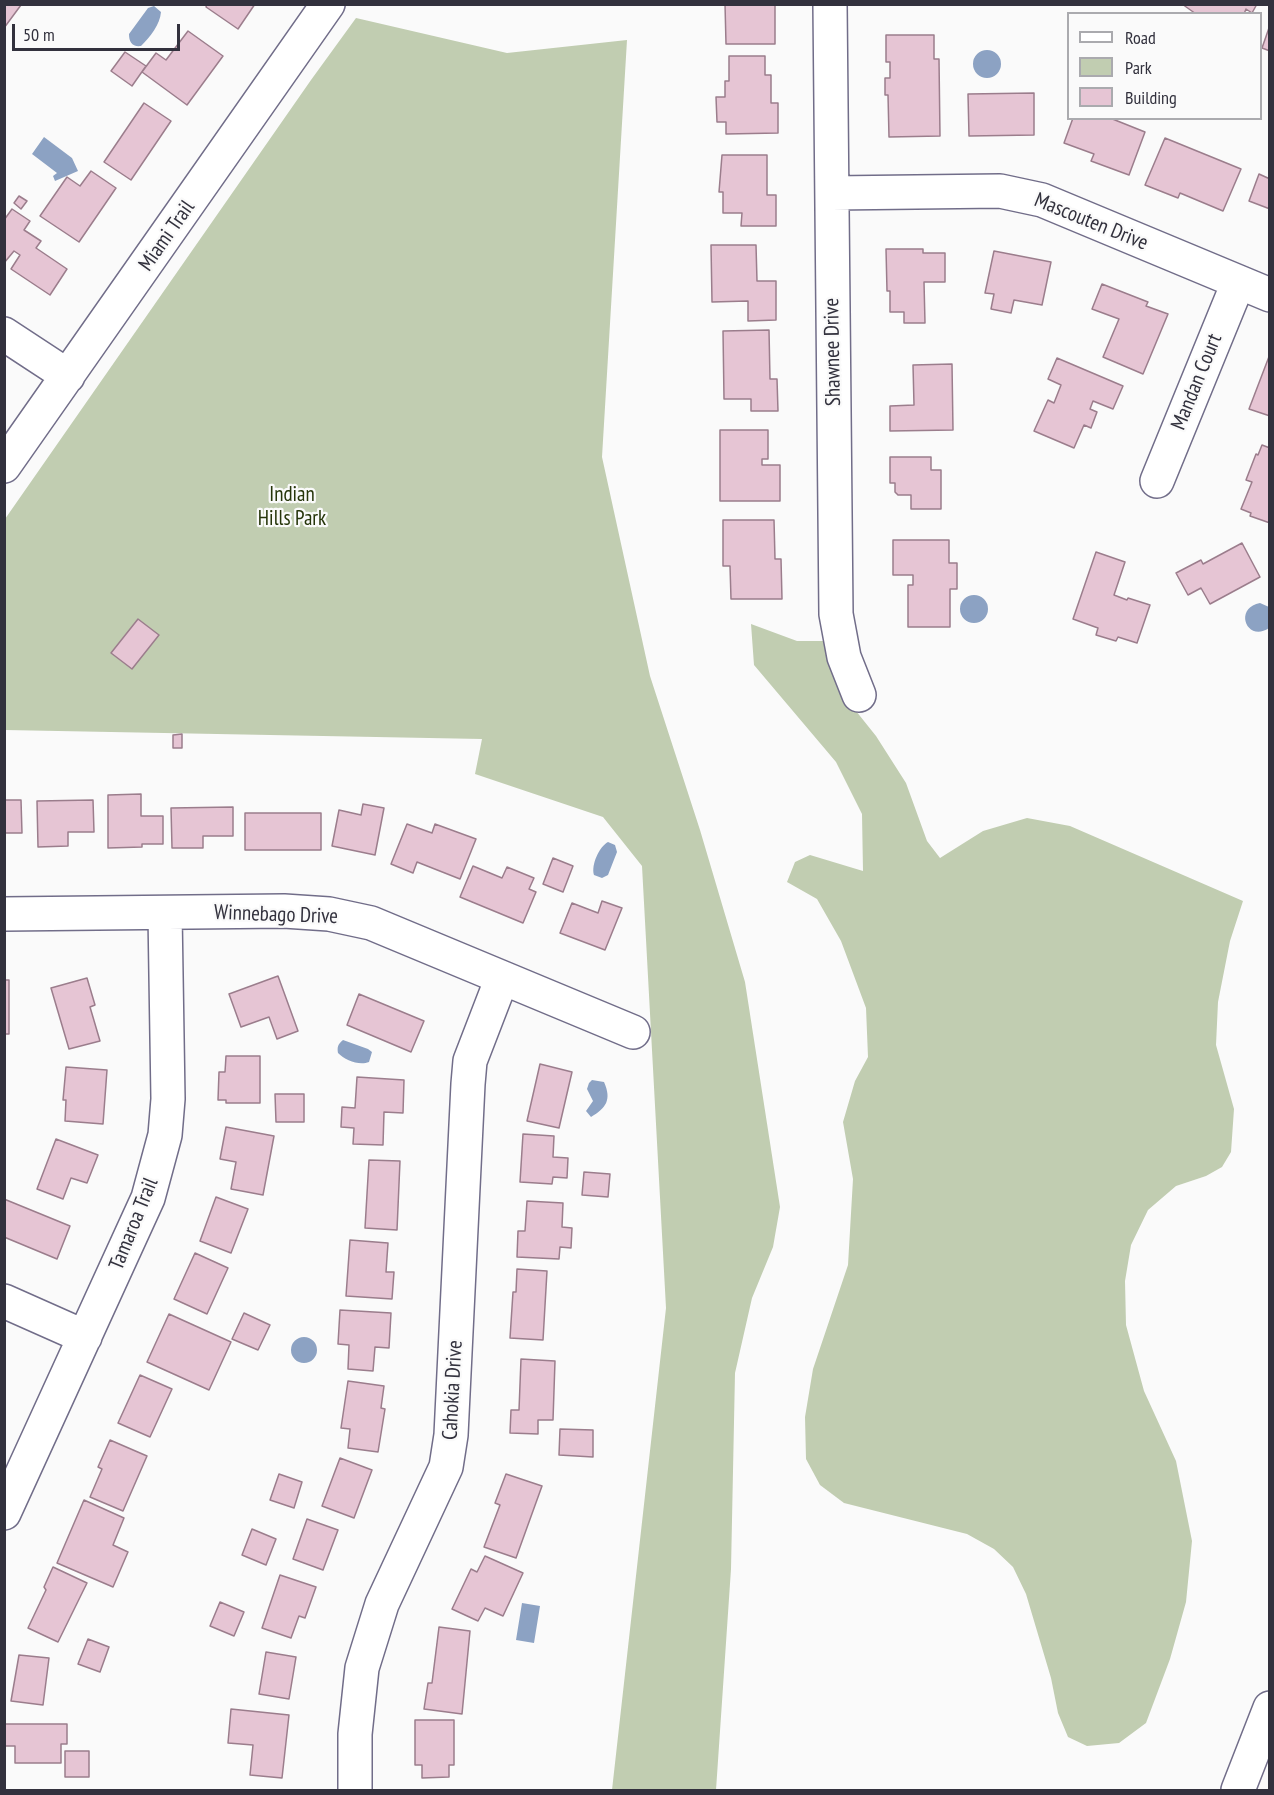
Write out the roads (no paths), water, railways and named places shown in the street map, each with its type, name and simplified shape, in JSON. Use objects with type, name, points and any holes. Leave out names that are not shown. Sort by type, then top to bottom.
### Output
[{"type":"street","name":"Miami Trail","points":[[4,466],[328,4]]},
{"type":"street","name":"Shawnee Drive","points":[[830,4],[836,614],[844,657],[859,695]]},
{"type":"street","name":"Mascouten Drive","points":[[832,193],[1000,191],[1042,200],[1269,295]]},
{"type":"street","name":"Mandan Court","points":[[1156,481],[1238,283]]},
{"type":"street","points":[[4,334],[68,376]]},
{"type":"street","name":"Winnebago Drive","points":[[4,914],[284,911],[329,914],[371,923],[633,1032]]},
{"type":"street","name":"Tamaroa Trail","points":[[4,1513],[148,1198],[165,1135],[168,1100],[165,913]]},
{"type":"street","name":"Cahokia Drive","points":[[356,1791],[355,1734],[358,1695],[371,1634],[382,1605],[446,1467],[452,1435],[468,1084],[471,1061],[502,978]]},
{"type":"street","points":[[4,1301],[85,1337]]},
{"type":"street","points":[[1238,1791],[1269,1708]]},
{"type":"water","points":[[154,6],[161,12],[157,26],[141,46],[133,45],[129,34],[148,8]]},
{"type":"water","points":[[987,50],[997,54],[1001,64],[997,74],[987,78],[977,74],[973,64],[977,54]]},
{"type":"water","points":[[44,137],[72,158],[78,171],[55,181],[53,176],[57,173],[32,154]]},
{"type":"water","points":[[974,595],[984,599],[988,609],[984,619],[974,623],[964,619],[960,609],[964,599]]},
{"type":"water","points":[[1260,603],[1269,607],[1269,628],[1255,631],[1249,628],[1245,617],[1252,606]]},
{"type":"water","points":[[608,842],[615,845],[617,852],[608,875],[602,878],[594,875],[593,871],[599,852]]},
{"type":"water","points":[[343,1040],[372,1052],[369,1062],[357,1063],[341,1056],[338,1053],[338,1047]]},
{"type":"water","points":[[592,1080],[604,1082],[607,1099],[604,1107],[591,1117],[586,1111],[593,1101],[587,1089]]},
{"type":"water","points":[[304,1337],[313,1341],[317,1350],[313,1359],[304,1363],[295,1359],[291,1350],[295,1341]]},
{"type":"water","points":[[522,1603],[540,1606],[534,1643],[516,1640]]},
{"type":"park label","name":"Indian Hills Park","points":[[292,507]]}]
